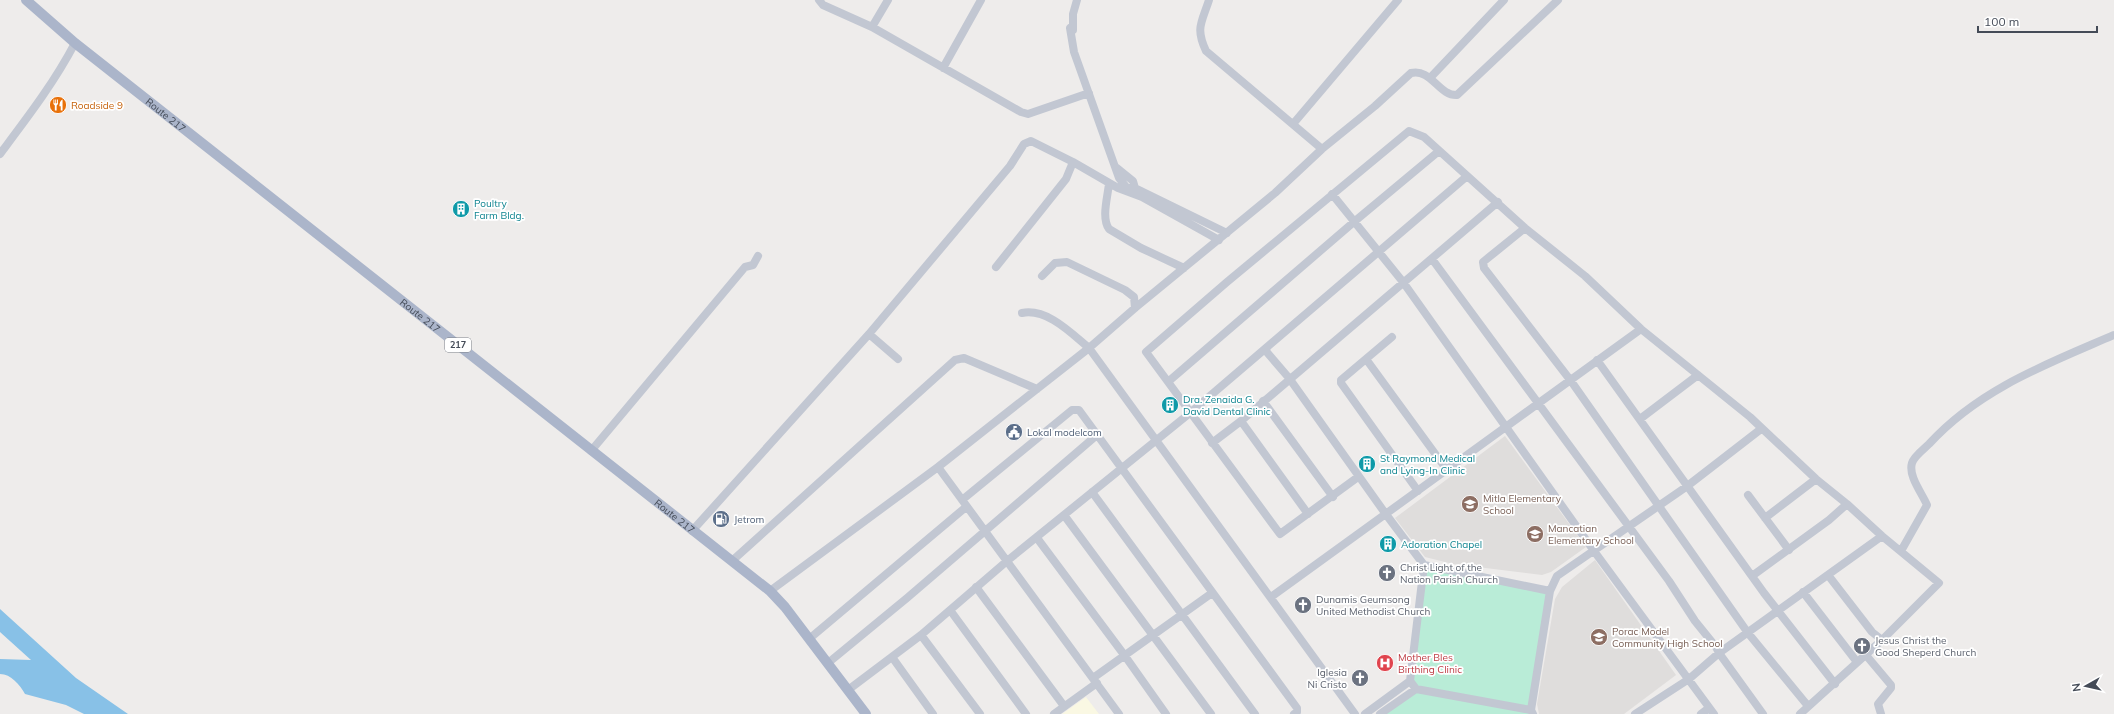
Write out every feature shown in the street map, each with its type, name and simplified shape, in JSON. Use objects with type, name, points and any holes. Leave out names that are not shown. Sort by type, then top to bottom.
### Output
[{"type":"main road","name":"Route 217","points":[[26,0],[74,43],[692,531],[733,560],[770,591],[785,607],[866,714]]},
{"type":"street","points":[[819,0],[823,5],[872,28],[1021,112],[1028,114],[1089,93]]},
{"type":"street","points":[[872,28],[888,0]]},
{"type":"street","points":[[943,68],[981,0]]},
{"type":"street","points":[[1077,0],[1073,14],[1072,30],[1070,28],[1074,52],[1117,168],[1133,181],[1135,188],[1227,233]]},
{"type":"street","points":[[1209,0],[1199,25],[1200,38],[1206,51],[1322,149]]},
{"type":"street","points":[[1294,124],[1398,0]]},
{"type":"street","points":[[1430,78],[1504,0]]},
{"type":"street","points":[[770,591],[938,467],[1089,348],[1134,308],[1219,240],[1322,149],[1375,106],[1411,73],[1417,72],[1430,78],[1450,94],[1458,95],[1558,0]]},
{"type":"street","points":[[0,154],[56,77],[74,43]]},
{"type":"street","points":[[1358,477],[1333,497],[1282,533],[1278,532],[1146,352],[1332,194],[1410,131],[1424,137],[1466,177],[1498,202],[1525,228],[1585,276],[1641,329],[1750,417],[1761,429],[1816,479],[1848,504],[1882,536],[1939,583],[1882,640],[1800,714]]},
{"type":"street","points":[[692,531],[869,334],[1010,166],[1024,144],[1031,141],[1073,162],[1110,184],[1142,197],[1219,240]]},
{"type":"street","points":[[1168,381],[1354,221],[1439,151]]},
{"type":"street","points":[[996,267],[1066,179],[1073,162]]},
{"type":"street","points":[[848,690],[921,635],[1007,561],[1190,414],[1466,177]]},
{"type":"street","points":[[1110,184],[1105,217],[1106,225],[1109,229],[1141,248],[1184,268]]},
{"type":"street","points":[[1332,194],[1380,251],[1403,282],[1594,551],[1712,711],[1701,714]]},
{"type":"street","points":[[1212,443],[1241,421],[1289,378],[1498,202]]},
{"type":"street","points":[[1525,228],[1483,262],[1483,265],[1571,381],[1748,633],[1808,706]]},
{"type":"street","points":[[591,451],[745,267],[753,265],[758,256]]},
{"type":"street","points":[[1432,259],[1669,581],[1695,621],[1716,647],[1763,714]]},
{"type":"street","points":[[1042,276],[1054,263],[1066,262],[1125,290],[1134,297],[1134,308]]},
{"type":"street","points":[[1022,313],[1037,312],[1067,329],[1089,348],[1355,714]]},
{"type":"street","points":[[1271,597],[1641,329]]},
{"type":"street","points":[[869,334],[898,359]]},
{"type":"street","points":[[1900,551],[1927,505],[1911,473],[1912,462],[1943,428],[1967,409],[1999,388],[2030,371],[2114,335]]},
{"type":"street","points":[[1392,337],[1341,380],[1341,384],[1418,491]]},
{"type":"street","points":[[1265,350],[1289,378],[1358,477],[1424,565],[1550,591]]},
{"type":"street","points":[[733,560],[955,360],[964,358],[1037,389]]},
{"type":"street","points":[[1366,359],[1447,470]]},
{"type":"street","points":[[1597,360],[1640,419],[1686,487],[1778,611],[1835,684]]},
{"type":"street","points":[[1640,419],[1698,375]]},
{"type":"street","points":[[1263,401],[1333,497]]},
{"type":"street","points":[[809,639],[1072,410],[1079,410],[1120,469],[1297,708],[1297,712],[1294,714]]},
{"type":"street","points":[[1241,421],[1308,514]]},
{"type":"street","points":[[1424,565],[1410,681],[1416,689],[1532,712],[1550,591],[1557,576],[1686,487],[1761,429]]},
{"type":"street","points":[[828,663],[1097,435]]},
{"type":"street","points":[[938,467],[984,532],[1119,714]]},
{"type":"street","points":[[1765,518],[1816,479]]},
{"type":"street","points":[[1092,492],[1256,714]]},
{"type":"street","points":[[1748,494],[1789,550]]},
{"type":"street","points":[[1752,576],[1789,550],[1848,504]]},
{"type":"street","points":[[1064,515],[1154,634],[1211,714]]},
{"type":"street","points":[[1635,714],[1689,679],[1719,653],[1882,536]]},
{"type":"street","points":[[1037,538],[1125,656],[1166,714]]},
{"type":"street","points":[[1828,575],[1872,632],[1882,640]]},
{"type":"street","points":[[976,587],[1064,706]]},
{"type":"street","points":[[1803,592],[1857,662]]},
{"type":"street","points":[[1054,714],[1125,656],[1212,593]]},
{"type":"street","points":[[950,610],[1026,714]]},
{"type":"street","points":[[921,635],[980,714]]},
{"type":"street","points":[[1865,654],[1891,685],[1891,688],[1878,704],[1881,714]]},
{"type":"street","points":[[892,657],[933,714]]},
{"type":"street","points":[[1365,714],[1410,681]]},
{"type":"street","points":[[1380,714],[1416,689]]},
{"type":"shaded area","name":"Mitla Elementary School","points":[[1505,436],[1586,547],[1551,572],[1542,575],[1453,564],[1425,557],[1395,518]]},
{"type":"shaded area","name":"Porac Model Community High School","points":[[1595,560],[1676,675],[1624,714],[1539,714],[1537,704],[1555,599],[1562,587]]},
{"type":"shaded area","points":[[1086,697],[1099,714],[1062,714]]},
{"type":"green space","points":[[1424,565],[1550,591],[1533,714],[1380,714],[1416,689],[1410,681]]},
{"type":"water","points":[[0,609],[76,678],[128,714],[84,714],[66,705],[25,694],[21,687],[11,678],[4,674],[0,674],[0,659],[31,660],[0,632]]},
{"type":"place","name":"Roadside 9","points":[[58,105]]},
{"type":"place","name":"Poultry Farm Bldg.","points":[[461,209]]},
{"type":"place","name":"Dra. Zenaida G. David Dental Clinic","points":[[1170,405]]},
{"type":"place","name":"Lokal modelcom","points":[[1014,432]]},
{"type":"place","name":"St Raymond Medical and Lying-In Clinic","points":[[1367,464]]},
{"type":"place","name":"Mitla Elementary School","points":[[1470,504]]},
{"type":"place","name":"Jetrom","points":[[721,519]]},
{"type":"place","name":"Mancatian Elementary School","points":[[1535,534]]},
{"type":"place","name":"Adoration Chapel","points":[[1388,544]]},
{"type":"place","name":"Christ Light of the Nation Parish Church","points":[[1387,573]]},
{"type":"place","name":"Dunamis Geumsong United Methodist Church","points":[[1303,605]]},
{"type":"place","name":"Porac Model Community High School","points":[[1599,637]]},
{"type":"place","name":"Jesus Christ the Good Sheperd Church","points":[[1862,646]]},
{"type":"place","name":"Mother Bles Birthing Clinic","points":[[1385,663]]},
{"type":"place","name":"Iglesia Ni Cristo","points":[[1360,678]]}]
